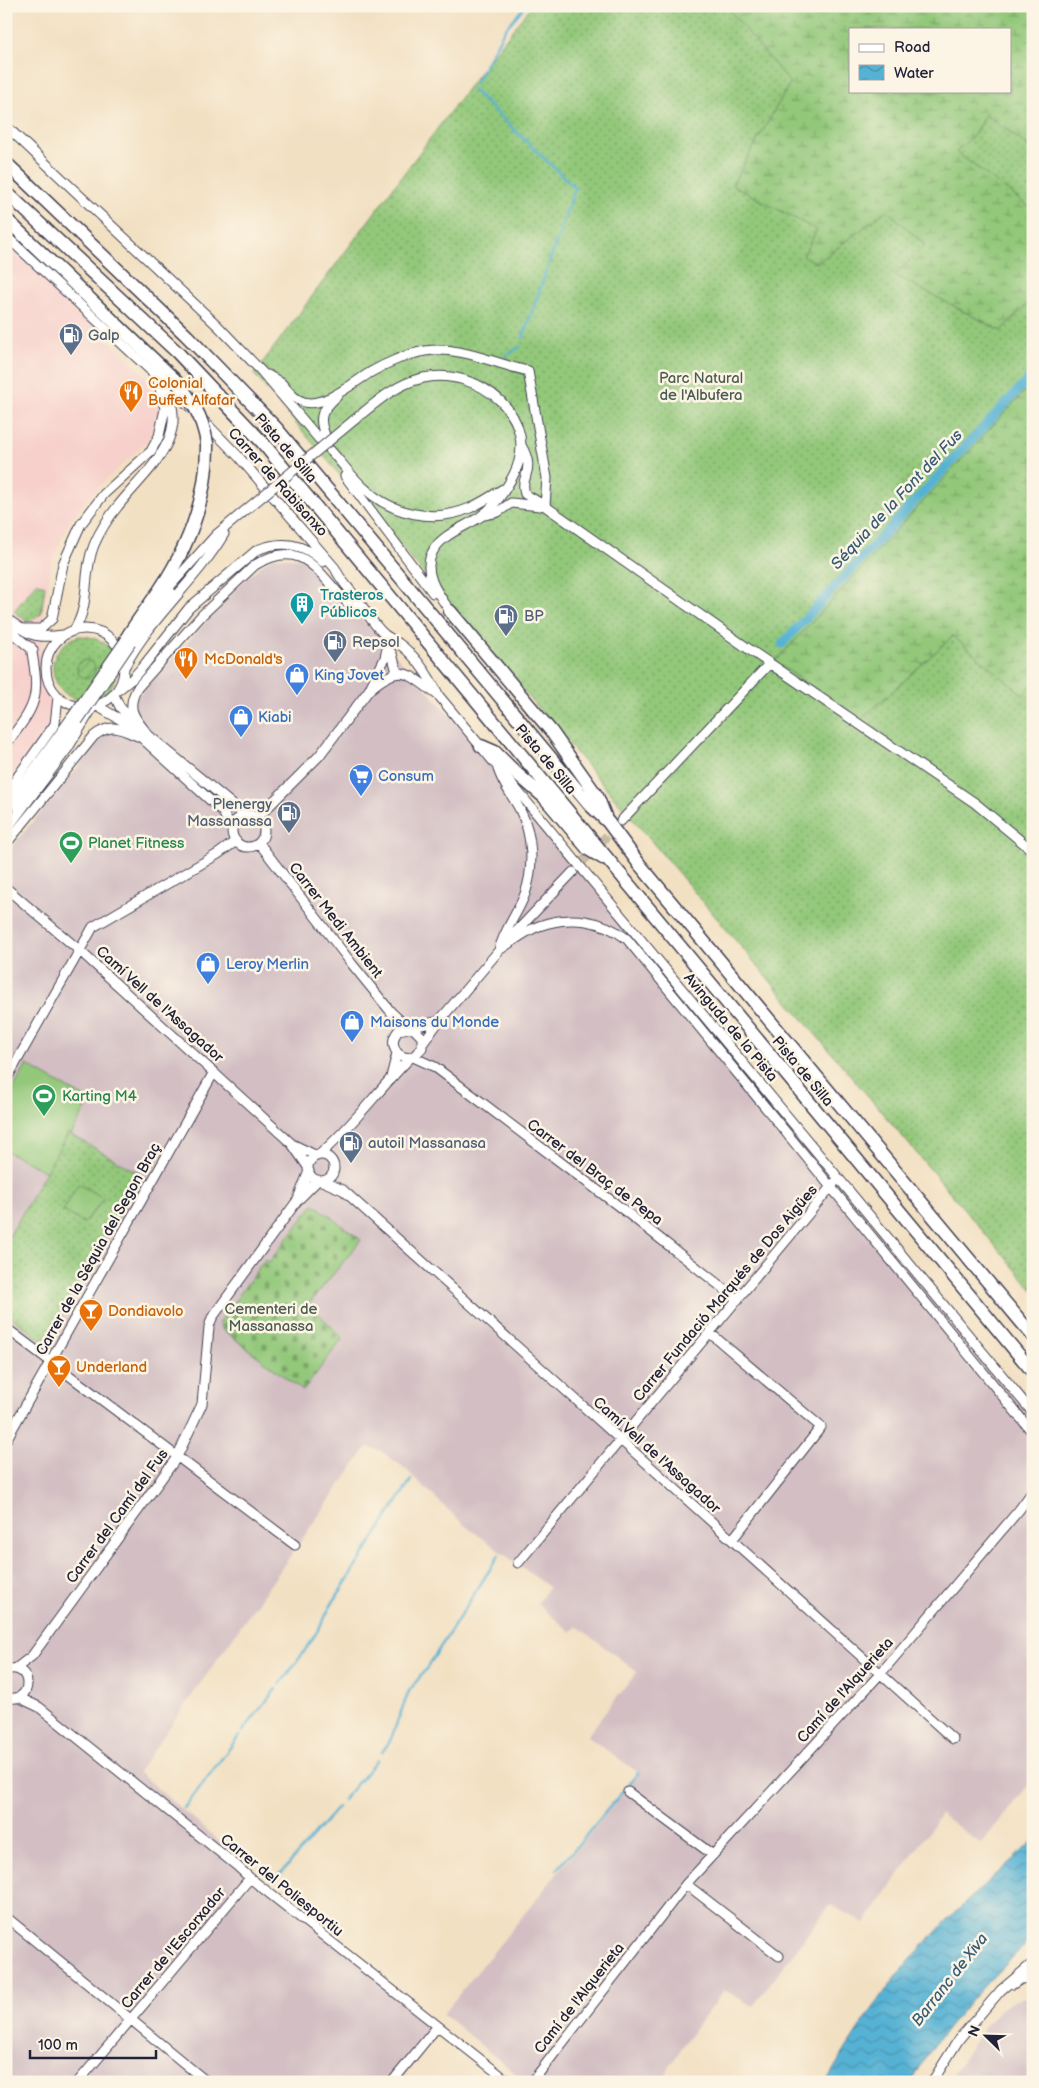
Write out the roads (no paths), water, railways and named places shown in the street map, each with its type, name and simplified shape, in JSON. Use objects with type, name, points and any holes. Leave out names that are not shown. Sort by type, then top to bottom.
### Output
[{"type":"highway","name":"Pista de Silla","points":[[6,163],[179,329],[277,429],[590,805],[614,822],[640,865],[1033,1336]]},
{"type":"highway","name":"Pista de Silla","points":[[6,192],[177,352],[262,442],[589,837],[605,859],[1033,1372]]},
{"type":"highway","points":[[6,219],[174,379],[192,400],[204,426],[208,466],[198,512],[188,538],[169,574],[129,641]]},
{"type":"highway","points":[[450,611],[550,731],[614,822]]},
{"type":"highway","points":[[480,746],[496,752],[515,772],[544,797],[588,850],[605,859]]},
{"type":"street","points":[[6,126],[182,290],[322,437],[320,424],[324,409],[342,390]]},
{"type":"street","name":"Carrer de Rabisanxo","points":[[6,236],[170,388],[238,456],[335,568],[338,576],[385,636]]},
{"type":"street","points":[[262,372],[280,382],[292,396],[302,402],[312,404],[322,401],[373,371],[422,352],[445,349],[470,353],[510,368],[528,371],[547,478],[545,506]]},
{"type":"street","points":[[22,629],[41,629],[52,619],[63,564],[81,524],[104,494],[151,451],[159,436],[165,409],[157,377]]},
{"type":"street","points":[[74,630],[82,616],[88,563],[98,536],[118,506],[159,458],[170,437],[172,425],[171,402],[157,377]]},
{"type":"street","points":[[6,821],[129,641],[190,563],[216,535],[378,401],[409,382],[424,378],[453,377],[481,386],[498,397],[514,420],[529,464],[522,488],[524,494],[545,506],[975,803],[1033,851]]},
{"type":"street","points":[[450,611],[432,583],[429,571],[430,560],[436,546],[444,538],[480,516],[499,498],[518,463],[521,445]]},
{"type":"street","points":[[450,611],[437,598],[330,449],[352,476],[377,499],[411,514],[427,516],[458,513],[476,505],[507,486]]},
{"type":"street","points":[[480,516],[498,512],[511,502],[545,506]]},
{"type":"street","points":[[129,641],[178,583],[241,514]]},
{"type":"street","points":[[125,666],[133,651],[171,600],[216,548],[224,534]]},
{"type":"street","points":[[6,842],[95,707],[132,679],[189,608],[247,557],[268,546],[281,544],[295,545],[317,555],[338,576]]},
{"type":"street","name":"Carrer de Rabisanxo","points":[[202,615],[255,565],[276,555],[301,558],[312,563],[352,608],[365,612]]},
{"type":"street","points":[[154,653],[202,615]]},
{"type":"street","points":[[150,737],[132,711],[132,696],[202,615]]},
{"type":"street","points":[[6,618],[27,634],[44,637],[64,635]]},
{"type":"street","points":[[6,628],[31,647],[46,670],[51,689],[58,697],[74,706],[95,707],[123,721],[137,736],[222,811],[232,828],[236,841],[247,847],[258,843],[264,832],[262,823],[257,818],[245,815],[150,737],[120,707],[116,692],[124,679],[125,666],[120,649],[108,636],[98,630],[86,628],[74,630],[64,635],[50,650],[46,670]]},
{"type":"street","points":[[257,818],[319,756],[369,690],[382,678],[397,672],[385,636]]},
{"type":"street","points":[[385,636],[398,643],[412,656],[431,679],[439,696]]},
{"type":"street","points":[[6,744],[29,713],[34,700],[37,679],[31,647]]},
{"type":"street","points":[[369,690],[388,648]]},
{"type":"street","points":[[614,822],[770,663]]},
{"type":"street","name":"Avinguda de la Pista","points":[[397,672],[414,678],[439,696],[1030,1410]]},
{"type":"street","points":[[6,792],[55,724],[58,697]]},
{"type":"street","points":[[6,808],[75,719]]},
{"type":"street","points":[[6,842],[94,736],[103,729],[117,727],[137,736]]},
{"type":"street","points":[[6,830],[68,748]]},
{"type":"street","points":[[498,769],[502,781],[511,794],[526,824],[531,863],[519,910],[502,939],[499,950]]},
{"type":"street","points":[[232,828],[236,820],[245,815]]},
{"type":"street","points":[[6,1080],[93,927],[218,854],[236,841]]},
{"type":"street","name":"Carrer Medi Ambient","points":[[258,843],[391,1012],[410,1027]]},
{"type":"street","points":[[338,1139],[329,1178],[320,1181],[312,1177],[309,1169],[311,1160],[338,1139],[391,1077],[423,1046],[439,1021],[499,950],[572,872]]},
{"type":"street","name":"Camí Vell de l'Assagador","points":[[6,888],[79,950],[292,1144],[309,1169]]},
{"type":"street","name":"Avinguda de la Pista","points":[[499,950],[532,929],[554,922],[569,920],[587,921],[604,925],[627,939],[1033,1433]]},
{"type":"street","name":"Carrer Medi Ambient","points":[[391,1012],[396,1034]]},
{"type":"street","points":[[391,1077],[396,1053],[393,1043],[396,1034],[410,1027],[439,1021]]},
{"type":"street","points":[[410,1027],[419,1031],[423,1046]]},
{"type":"street","name":"Carrer del Braç de Pepa","points":[[423,1046],[435,1067]]},
{"type":"street","points":[[396,1053],[403,1057],[412,1057]]},
{"type":"street","name":"Carrer del Braç de Pepa","points":[[412,1057],[435,1067],[625,1211],[738,1300]]},
{"type":"street","name":"Carrer de la Séquia del Segon Braç","points":[[6,1440],[214,1072]]},
{"type":"street","name":"Camí Vell de l'Assagador","points":[[292,1144],[318,1155]]},
{"type":"street","points":[[318,1155],[328,1157],[333,1167]]},
{"type":"street","name":"Camí Vell de l'Assagador","points":[[333,1167],[343,1190]]},
{"type":"street","name":"Carrer del Camí del Fus","points":[[297,1201],[309,1169]]},
{"type":"street","name":"Carrer Fundació Marqués de Dos Aigües","points":[[518,1563],[838,1178]]},
{"type":"street","name":"Camí Vell de l'Assagador","points":[[320,1181],[343,1190],[953,1739]]},
{"type":"street","name":"Carrer del Camí del Fus","points":[[26,1677],[32,1656],[177,1457],[202,1404],[208,1327],[212,1318],[297,1201],[320,1181]]},
{"type":"street","points":[[955,1319],[968,1352]]},
{"type":"street","points":[[946,1326],[976,1344]]},
{"type":"street","points":[[6,1328],[295,1545]]},
{"type":"street","points":[[710,1333],[821,1426],[732,1540]]},
{"type":"street","points":[[1006,1398],[1030,1410]]},
{"type":"street","name":"Camí de l'Alquerieta","points":[[532,2082],[686,1884],[881,1673],[1033,1491]]},
{"type":"street","name":"Camí de l'Alquerieta","points":[[1019,1510],[1033,1501]]},
{"type":"street","name":"Carrer del Camí del Fus","points":[[11,1670],[32,1656]]},
{"type":"street","points":[[11,1670],[20,1670],[26,1677],[27,1687],[11,1698]]},
{"type":"street","name":"Carrer del Poliesportiu","points":[[27,1687],[39,1707],[250,1878],[508,2082]]},
{"type":"street","name":"Carrer del Poliesportiu","points":[[11,1698],[39,1707]]},
{"type":"street","points":[[628,1792],[713,1855]]},
{"type":"street","name":"Carrer de l'Escorxador","points":[[78,2082],[250,1878]]},
{"type":"street","points":[[686,1884],[779,1956]]},
{"type":"street","points":[[6,1917],[207,2082]]},
{"type":"street","points":[[932,2082],[959,2039],[1001,1990],[1033,1963]]},
{"type":"street","points":[[1001,1990],[1021,1979],[1033,1978]]},
{"type":"street","points":[[392,2082],[437,2027]]},
{"type":"water","name":"Barranc de Xiva","points":[[1033,1841],[1033,1938],[966,2005],[937,2042],[910,2082],[826,2082],[873,2008],[913,1956],[953,1914]]},
{"type":"waterway","points":[[475,84],[505,29],[525,6]]},
{"type":"waterway","points":[[472,89],[575,188],[523,338]]},
{"type":"waterway","points":[[505,356],[520,347]]},
{"type":"waterway","name":"Séquia de la Font del Fus","points":[[782,644],[1033,374]]},
{"type":"waterway","points":[[280,1684],[314,1637],[330,1607],[411,1480]]},
{"type":"waterway","points":[[382,1752],[390,1741],[409,1691],[429,1665],[499,1555]]},
{"type":"waterway","points":[[242,1732],[276,1689]]},
{"type":"waterway","points":[[184,1808],[239,1736]]},
{"type":"waterway","points":[[343,1800],[377,1760]]},
{"type":"waterway","points":[[557,1870],[638,1773]]},
{"type":"waterway","points":[[272,1880],[283,1871],[338,1807]]},
{"type":"tunnel","points":[[573,872],[617,825]]},
{"type":"place","name":"Galp","points":[[71,356]]},
{"type":"place","name":"Colonial Buffet Alfafar","points":[[131,413]]},
{"type":"place","name":"Trasteros Públicos","points":[[302,625]]},
{"type":"place","name":"BP","points":[[506,637]]},
{"type":"place","name":"Repsol","points":[[335,663]]},
{"type":"place","name":"McDonald's","points":[[186,680]]},
{"type":"place","name":"King Jovet","points":[[297,696]]},
{"type":"place","name":"Kiabi","points":[[241,738]]},
{"type":"place","name":"Consum","points":[[361,797]]},
{"type":"place","name":"Plenergy Massanassa","points":[[289,834]]},
{"type":"place","name":"Planet Fitness","points":[[71,864]]},
{"type":"place","name":"Leroy Merlin","points":[[208,985]]},
{"type":"place","name":"Maisons du Monde","points":[[352,1043]]},
{"type":"place","name":"Karting M4","points":[[44,1117]]},
{"type":"place","name":"autoil Massanasa","points":[[351,1164]]},
{"type":"place","name":"Dondiavolo","points":[[91,1332]]},
{"type":"place","name":"Underland","points":[[59,1388]]},
{"type":"park label","name":"Parc Natural de l'Albufera","points":[[701,386]]},
{"type":"park label","name":"Cementeri de Massanassa","points":[[271,1318]]}]
